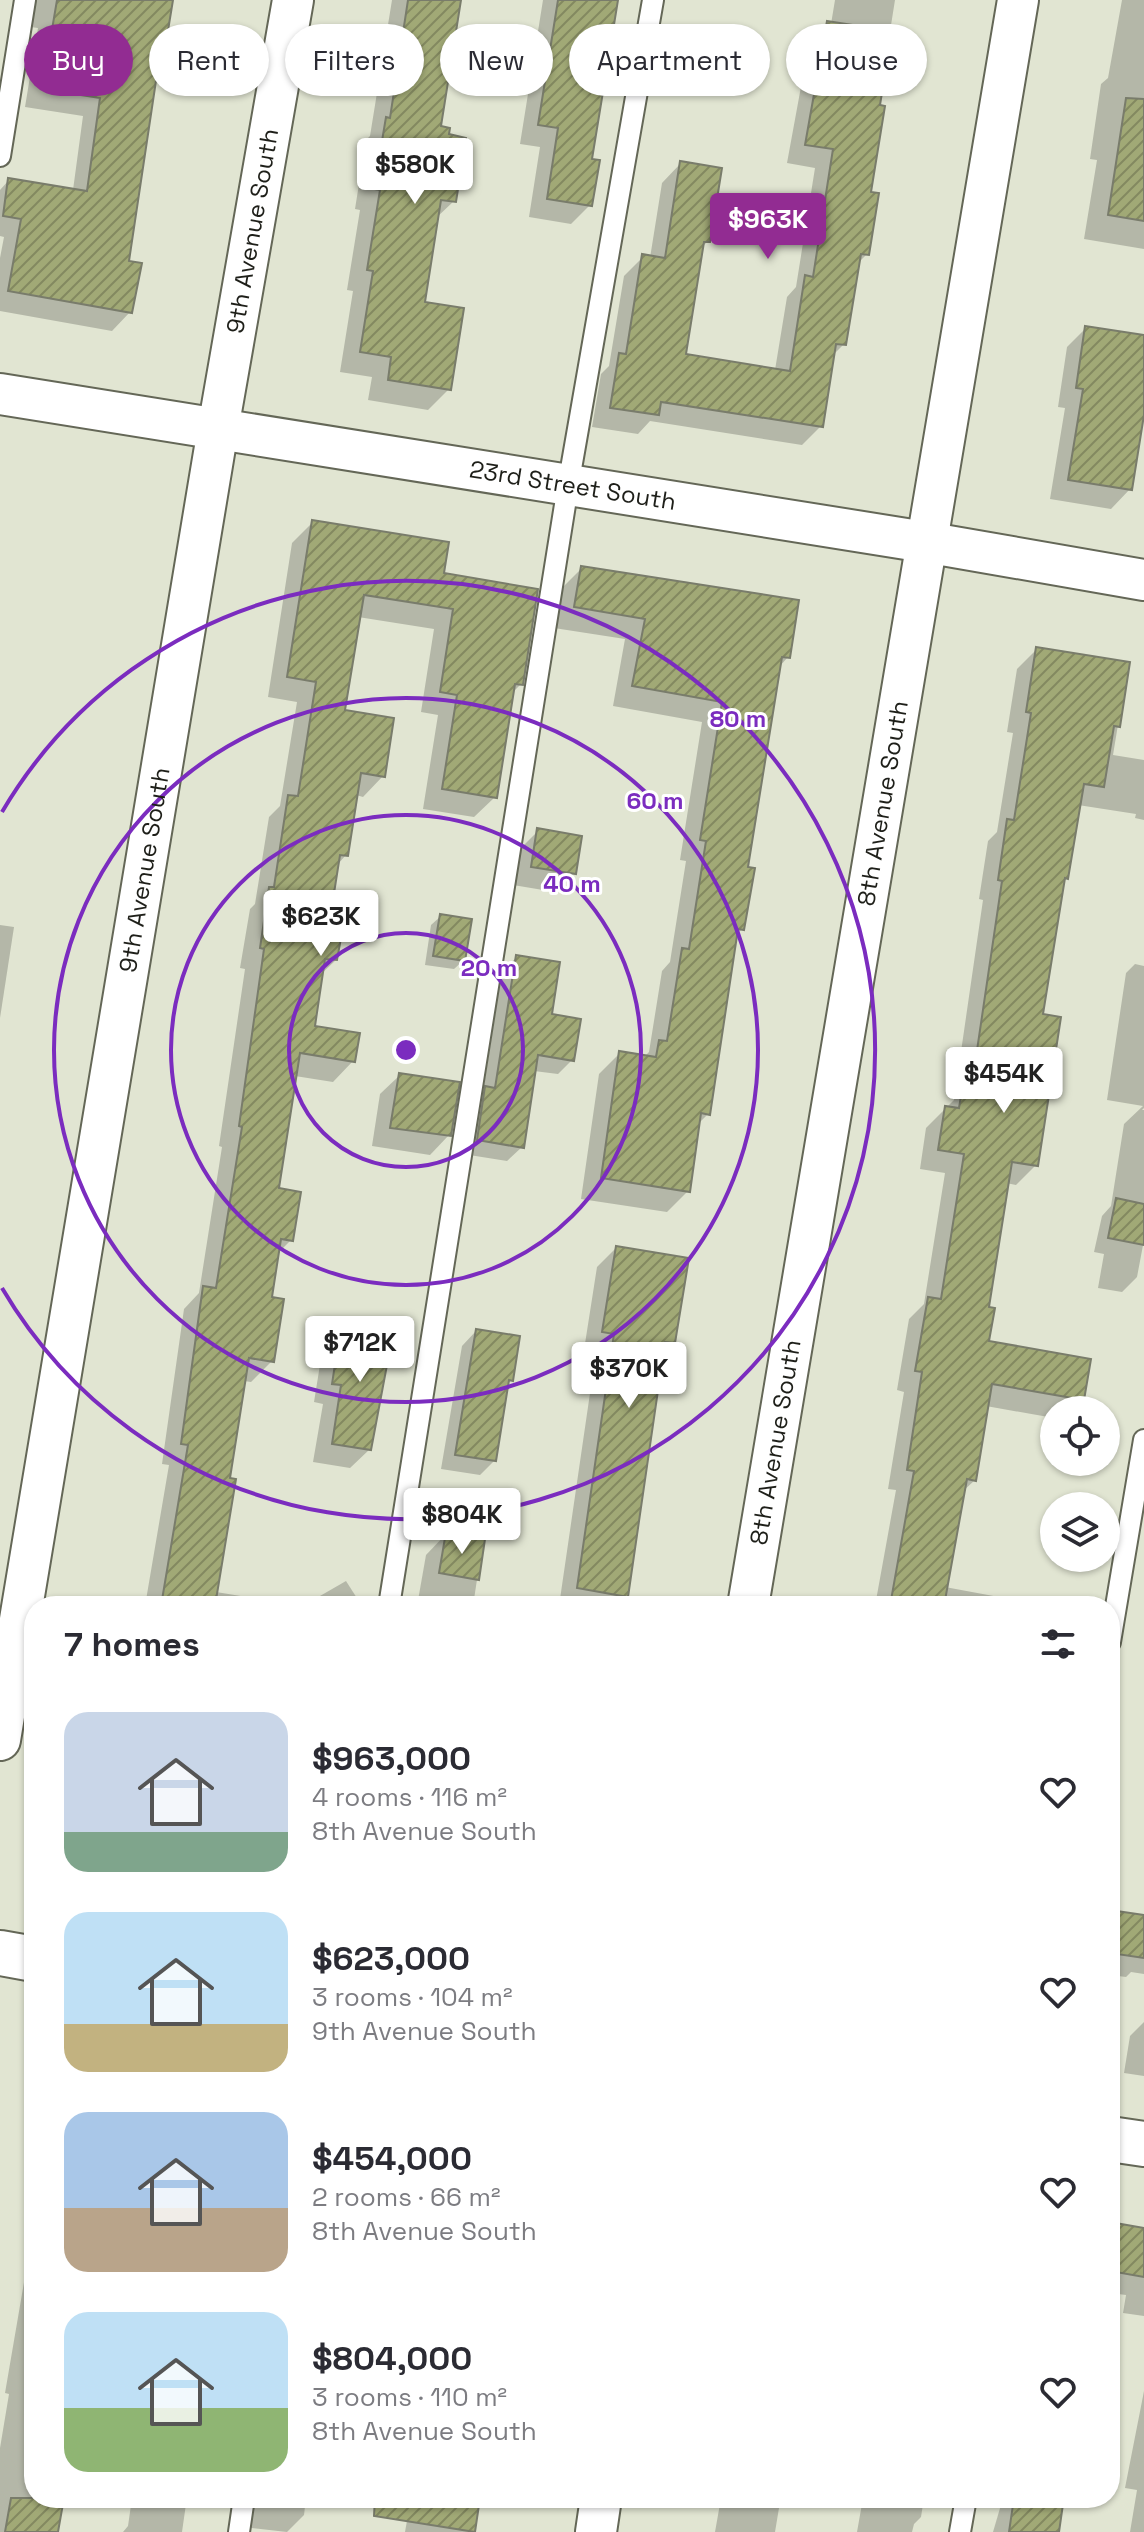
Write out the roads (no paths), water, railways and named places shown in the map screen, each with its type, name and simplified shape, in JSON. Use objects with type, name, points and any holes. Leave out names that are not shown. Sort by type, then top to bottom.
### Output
[{"type":"street","name":"9th Avenue South","points":[[0,1740],[218,429],[293,0]]},
{"type":"street","name":"8th Avenue South","points":[[750,1596],[1018,0]]},
{"type":"street","name":"23rd Street South","points":[[0,394],[1144,580]]},
{"type":"street","points":[[0,1953],[24,1957]]},
{"type":"street","points":[[1120,2140],[1144,2144]]},
{"type":"street","points":[[596,2532],[600,2508]]},
{"type":"lane","points":[[0,156],[25,0]]},
{"type":"lane","points":[[391,1596],[568,486],[653,0]]},
{"type":"lane","points":[[1118,1596],[1144,1440]]},
{"type":"lane","points":[[239,2532],[243,2508]]},
{"type":"lane","points":[[960,2532],[964,2508]]}]
